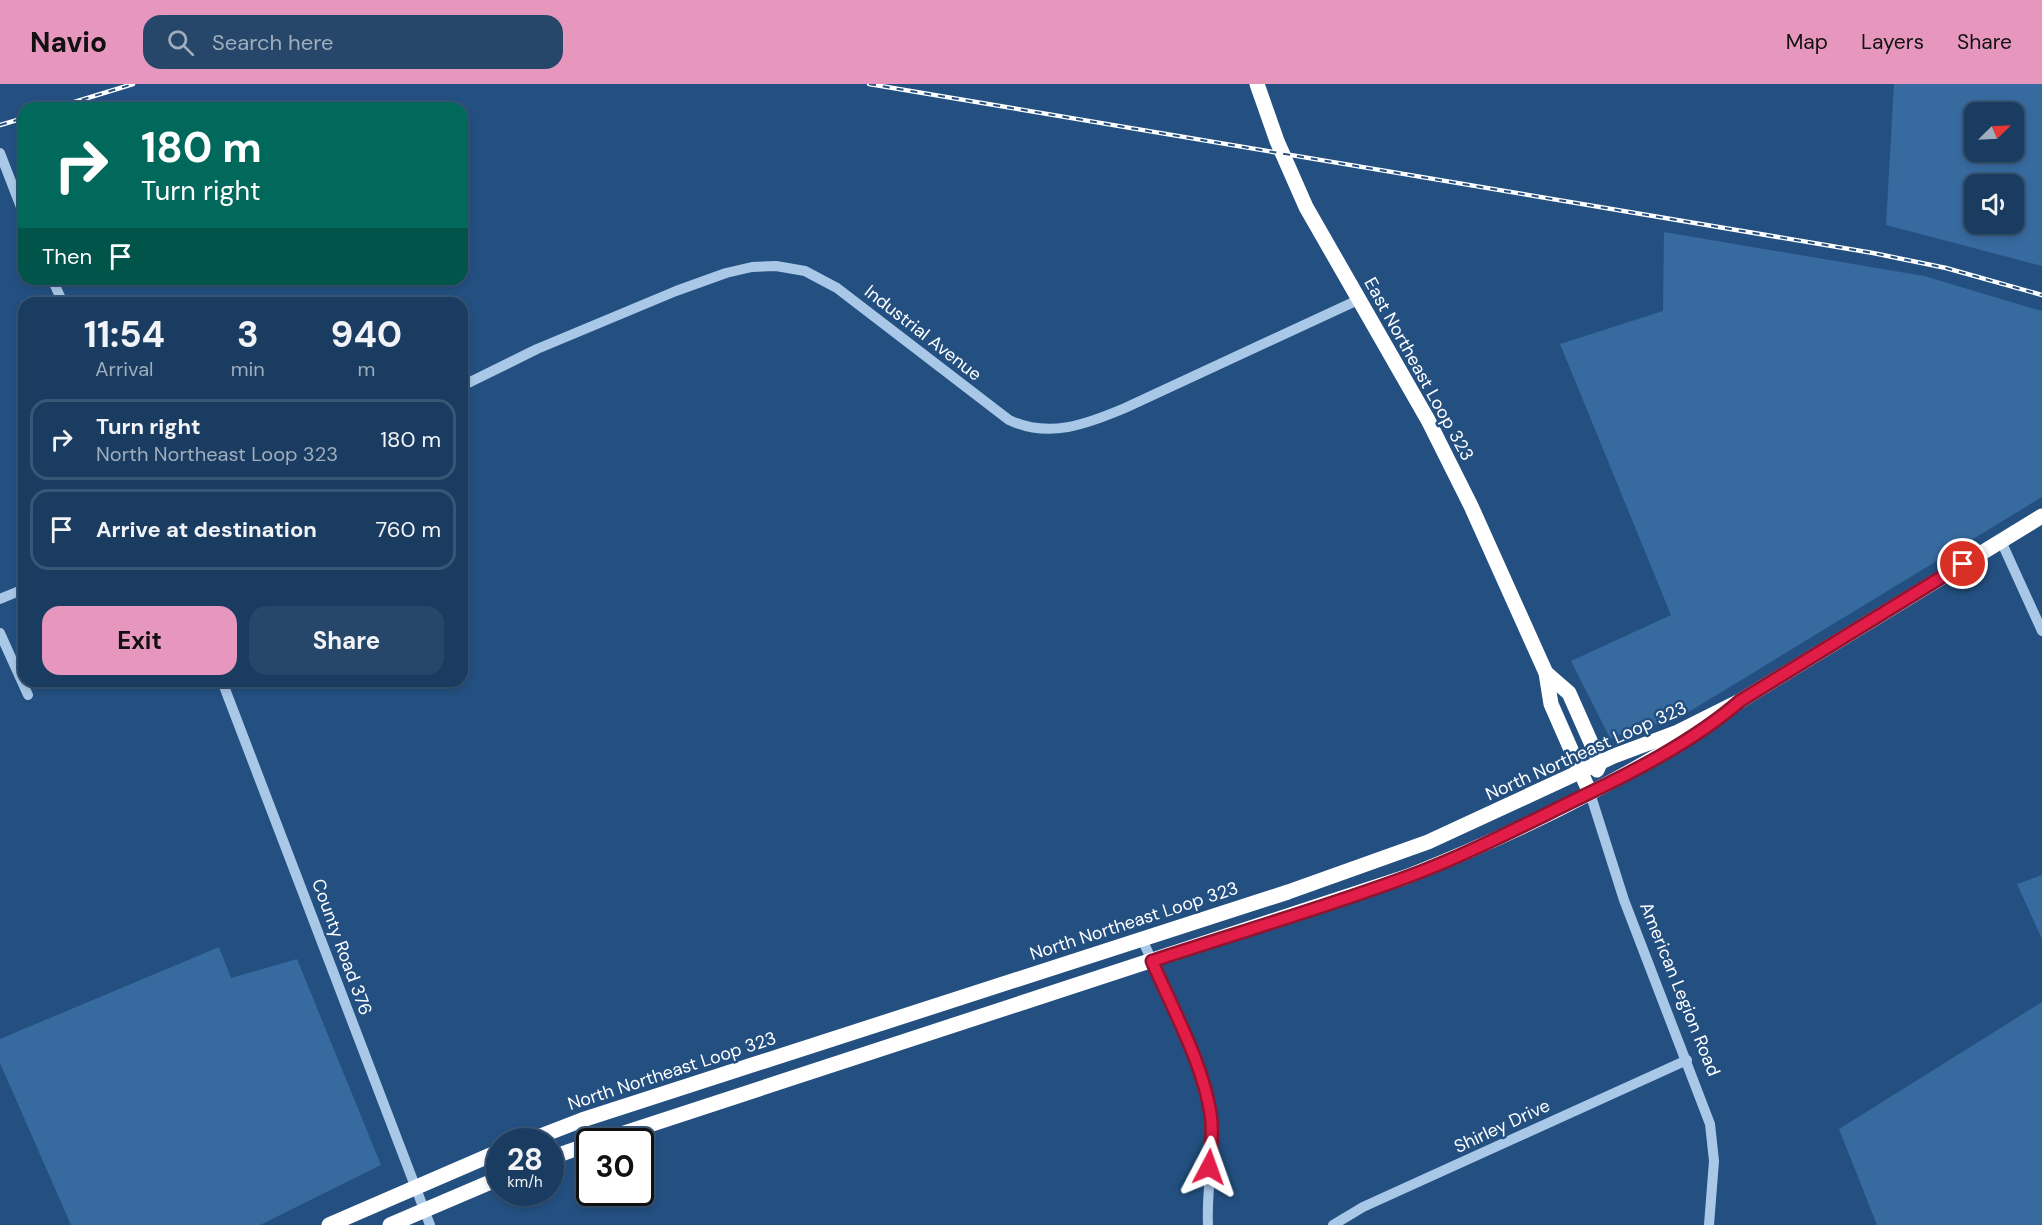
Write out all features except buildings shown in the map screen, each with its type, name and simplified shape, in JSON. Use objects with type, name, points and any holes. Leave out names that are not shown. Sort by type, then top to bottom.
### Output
[{"type":"highway","name":"East Northeast Loop 323","points":[[1257,84],[1293,179],[1358,300],[1444,450],[1546,673],[1551,704],[1581,771]]},
{"type":"highway","name":"North Northeast Loop 323","points":[[564,1129],[710,1078],[1397,854],[1480,820],[1581,771],[1662,739],[1740,701],[2042,516]]},
{"type":"highway","name":"East Northeast Loop 323","points":[[1546,673],[1569,693],[1600,763]]},
{"type":"highway","name":"North Northeast Loop 323","points":[[639,1128],[1406,877],[1488,842],[1637,769],[1724,715],[1740,701]]},
{"type":"highway","points":[[1590,793],[1600,763]]},
{"type":"highway","name":"American Legion Road","points":[[1581,771],[1590,793]]},
{"type":"highway","points":[[1397,854],[1406,877]]},
{"type":"highway","points":[[1062,965],[1069,988]]},
{"type":"highway","points":[[710,1078],[717,1102]]},
{"type":"highway","points":[[329,1225],[486,1157]]},
{"type":"highway","points":[[390,1225],[486,1184]]},
{"type":"street","points":[[0,153],[18,200]]},
{"type":"street","name":"Industrial Avenue","points":[[468,383],[537,349],[676,291],[726,273],[752,267],[776,266],[805,271],[829,282],[1009,420],[1038,429],[1058,429],[1076,426],[1116,412],[1358,300]]},
{"type":"street","points":[[2001,541],[2042,631]]},
{"type":"street","points":[[0,599],[18,592]]},
{"type":"street","points":[[0,633],[5,655],[18,678]]},
{"type":"street","points":[[23,687],[28,695]]},
{"type":"street","name":"County Road 376","points":[[224,687],[294,864],[413,1187],[430,1225]]},
{"type":"street","name":"American Legion Road","points":[[1590,793],[1621,892],[1707,1112],[1713,1136],[1714,1168],[1709,1225]]},
{"type":"street","points":[[1142,939],[1190,1050],[1209,1107],[1212,1129],[1207,1205],[1208,1225]]},
{"type":"street","name":"Shirley Drive","points":[[1333,1225],[1364,1207],[1687,1060]]},
{"type":"shaded area","points":[[1894,84],[2042,84],[2042,266],[1886,225]]},
{"type":"shaded area","points":[[1664,232],[1924,276],[2042,311],[2042,497],[1682,716],[1610,738],[1571,661],[1671,615],[1560,344],[1663,311]]},
{"type":"shaded area","points":[[2042,875],[2042,939],[2017,884]]},
{"type":"shaded area","points":[[219,947],[231,978],[297,959],[381,1165],[260,1225],[71,1225],[0,1063],[0,1039]]},
{"type":"shaded area","points":[[2042,1002],[2042,1225],[1877,1225],[1839,1129]]},
{"type":"railway","points":[[74,102],[133,84]]},
{"type":"railway","points":[[869,84],[1873,253],[1946,268],[2042,295]]},
{"type":"railway","points":[[0,125],[18,120]]},
{"type":"route","points":[[1209,1167],[1212,1129],[1206,1095],[1182,1030],[1152,961],[1406,877],[1488,842],[1590,793],[1637,769],[1724,715],[1740,701],[1963,564]]}]
